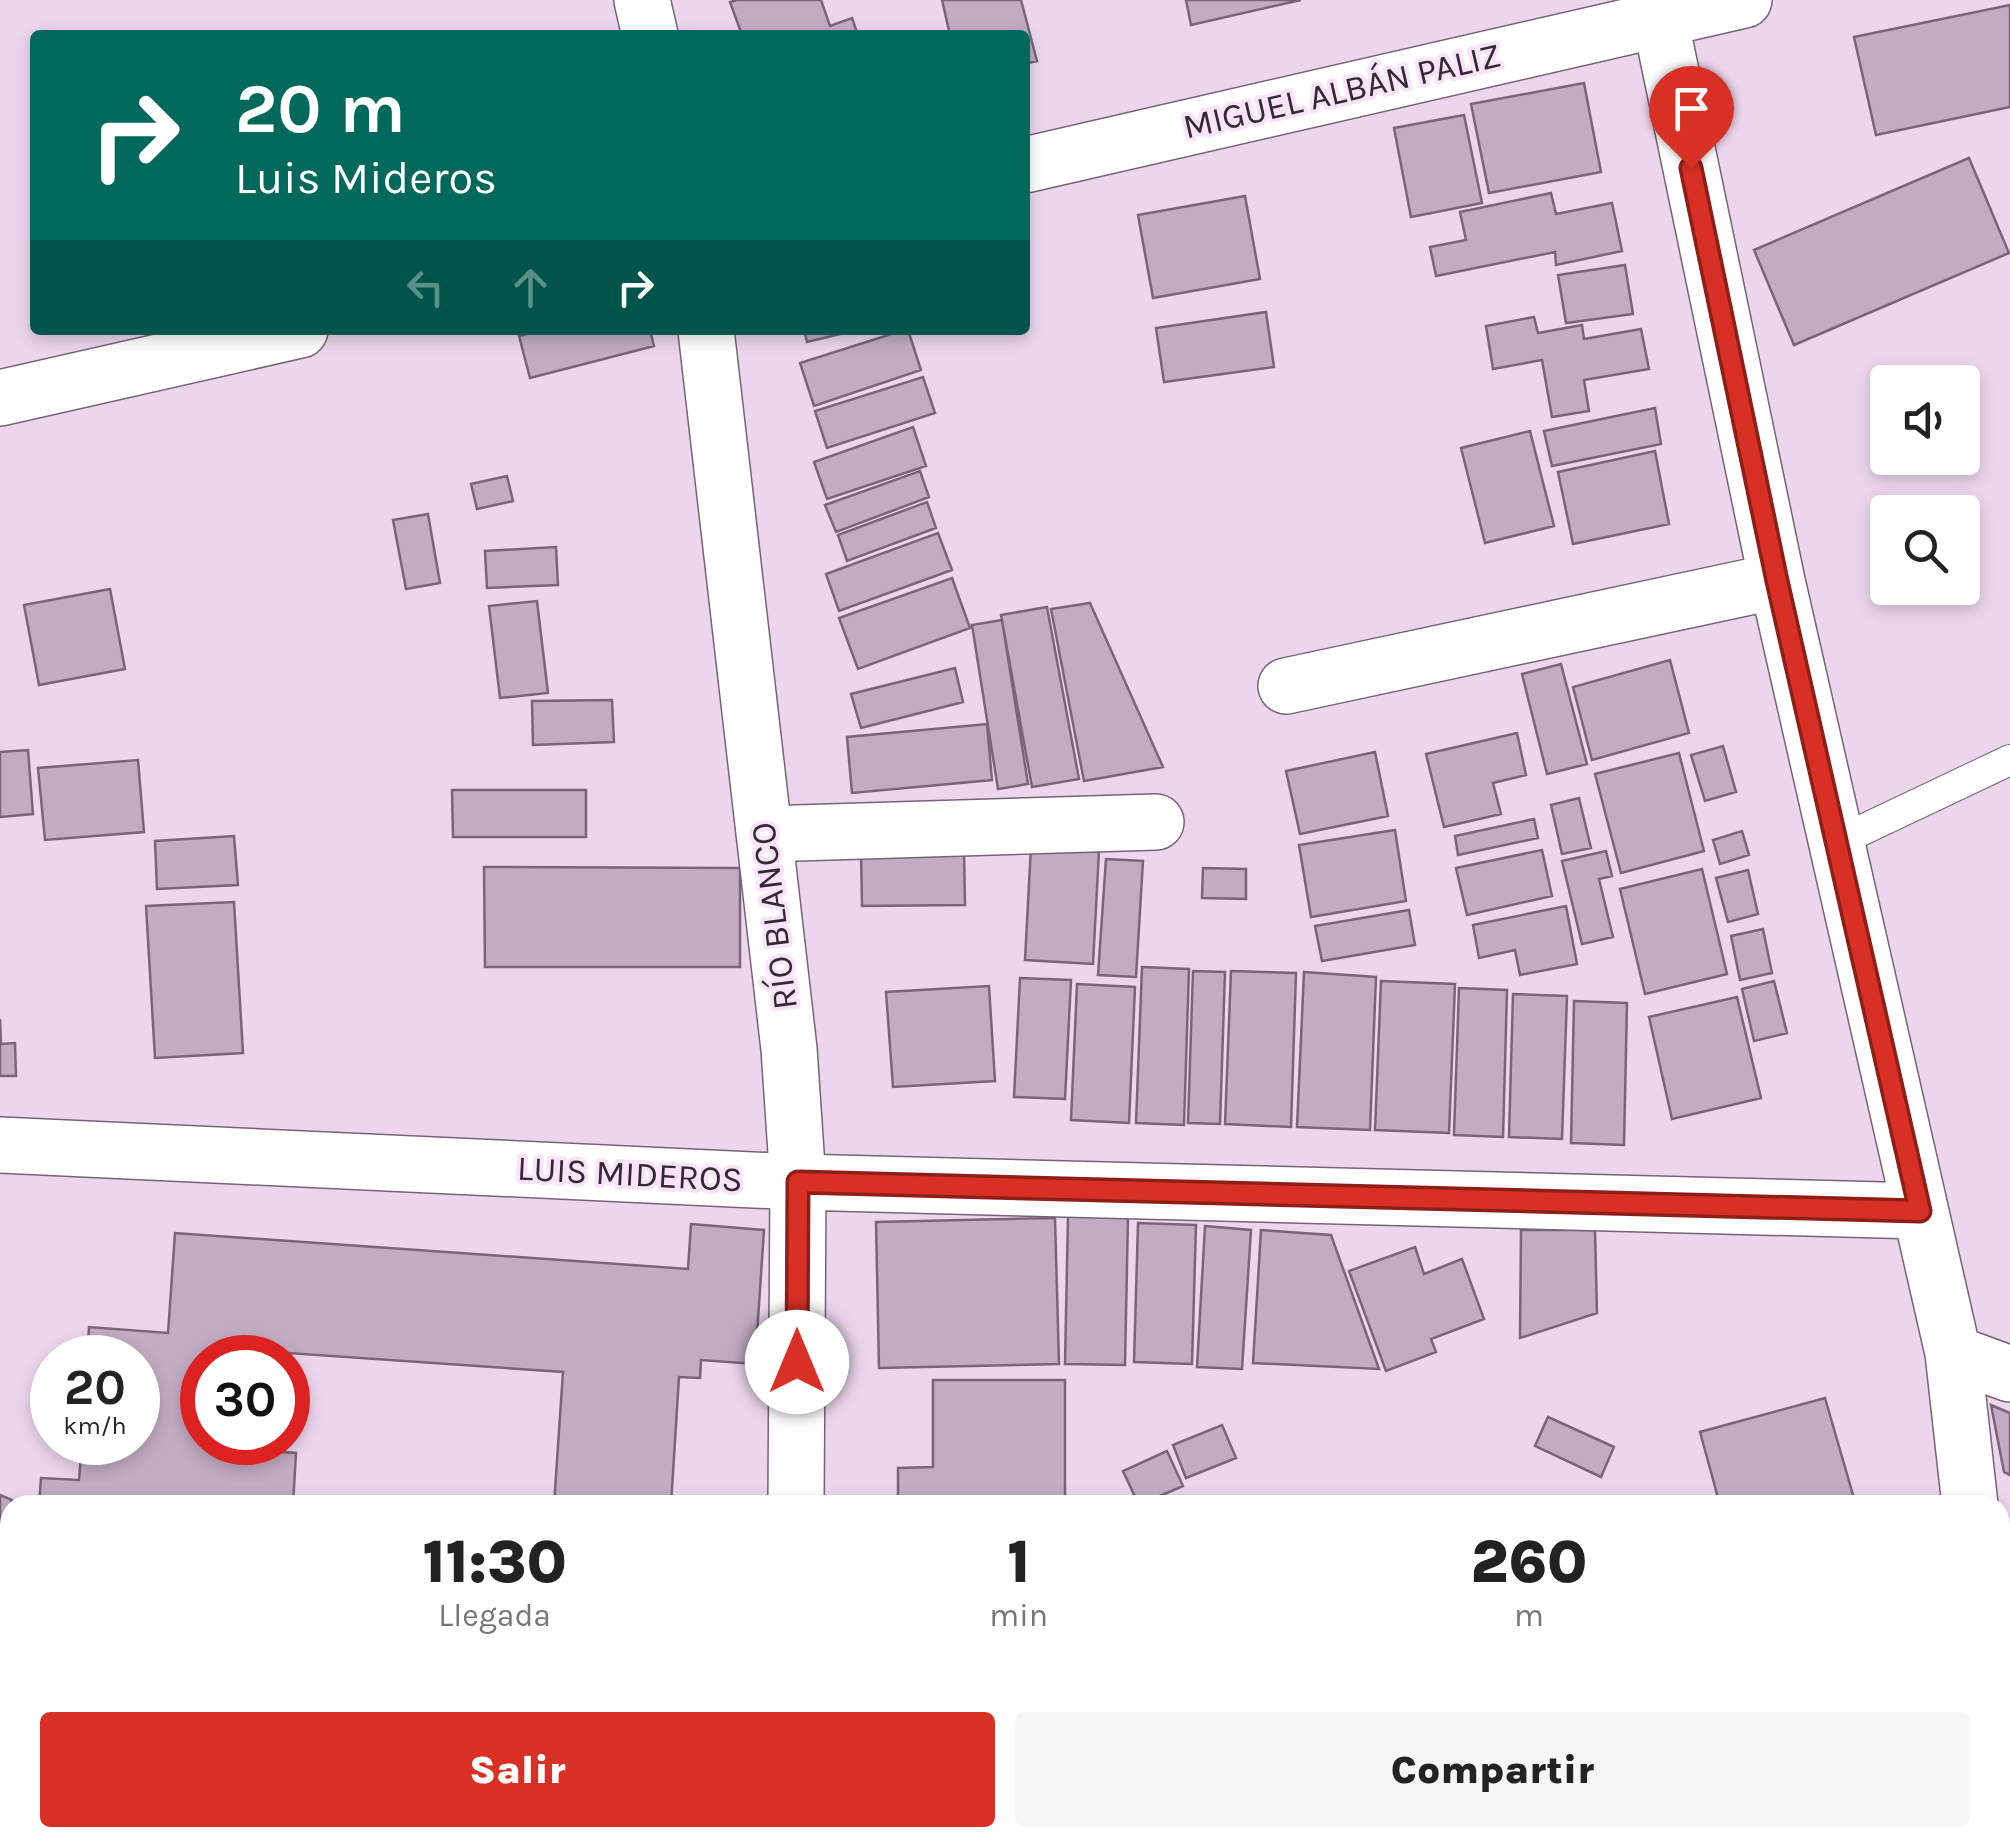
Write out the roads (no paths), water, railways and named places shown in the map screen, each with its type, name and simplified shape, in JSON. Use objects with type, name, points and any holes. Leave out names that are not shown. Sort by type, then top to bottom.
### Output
[{"type":"street","points":[[642,0],[649,30]]},
{"type":"street","name":"MIGUEL ALBÁN PALIZ","points":[[1030,163],[1658,9],[1744,0]]},
{"type":"street","points":[[1658,9],[1777,581],[1953,1353],[1969,1495]]},
{"type":"street","points":[[0,398],[278,335]]},
{"type":"street","name":"RÍO BLANCO","points":[[707,335],[789,1049],[798,1182],[796,1495]]},
{"type":"street","points":[[1286,686],[1777,581]]},
{"type":"street","points":[[764,834],[1156,822]]},
{"type":"street","name":"LUIS MIDEROS","points":[[0,1145],[798,1182],[1920,1211]]},
{"type":"street","points":[[1953,1353],[2010,1374]]},
{"type":"lane","points":[[1838,842],[2010,760]]}]
